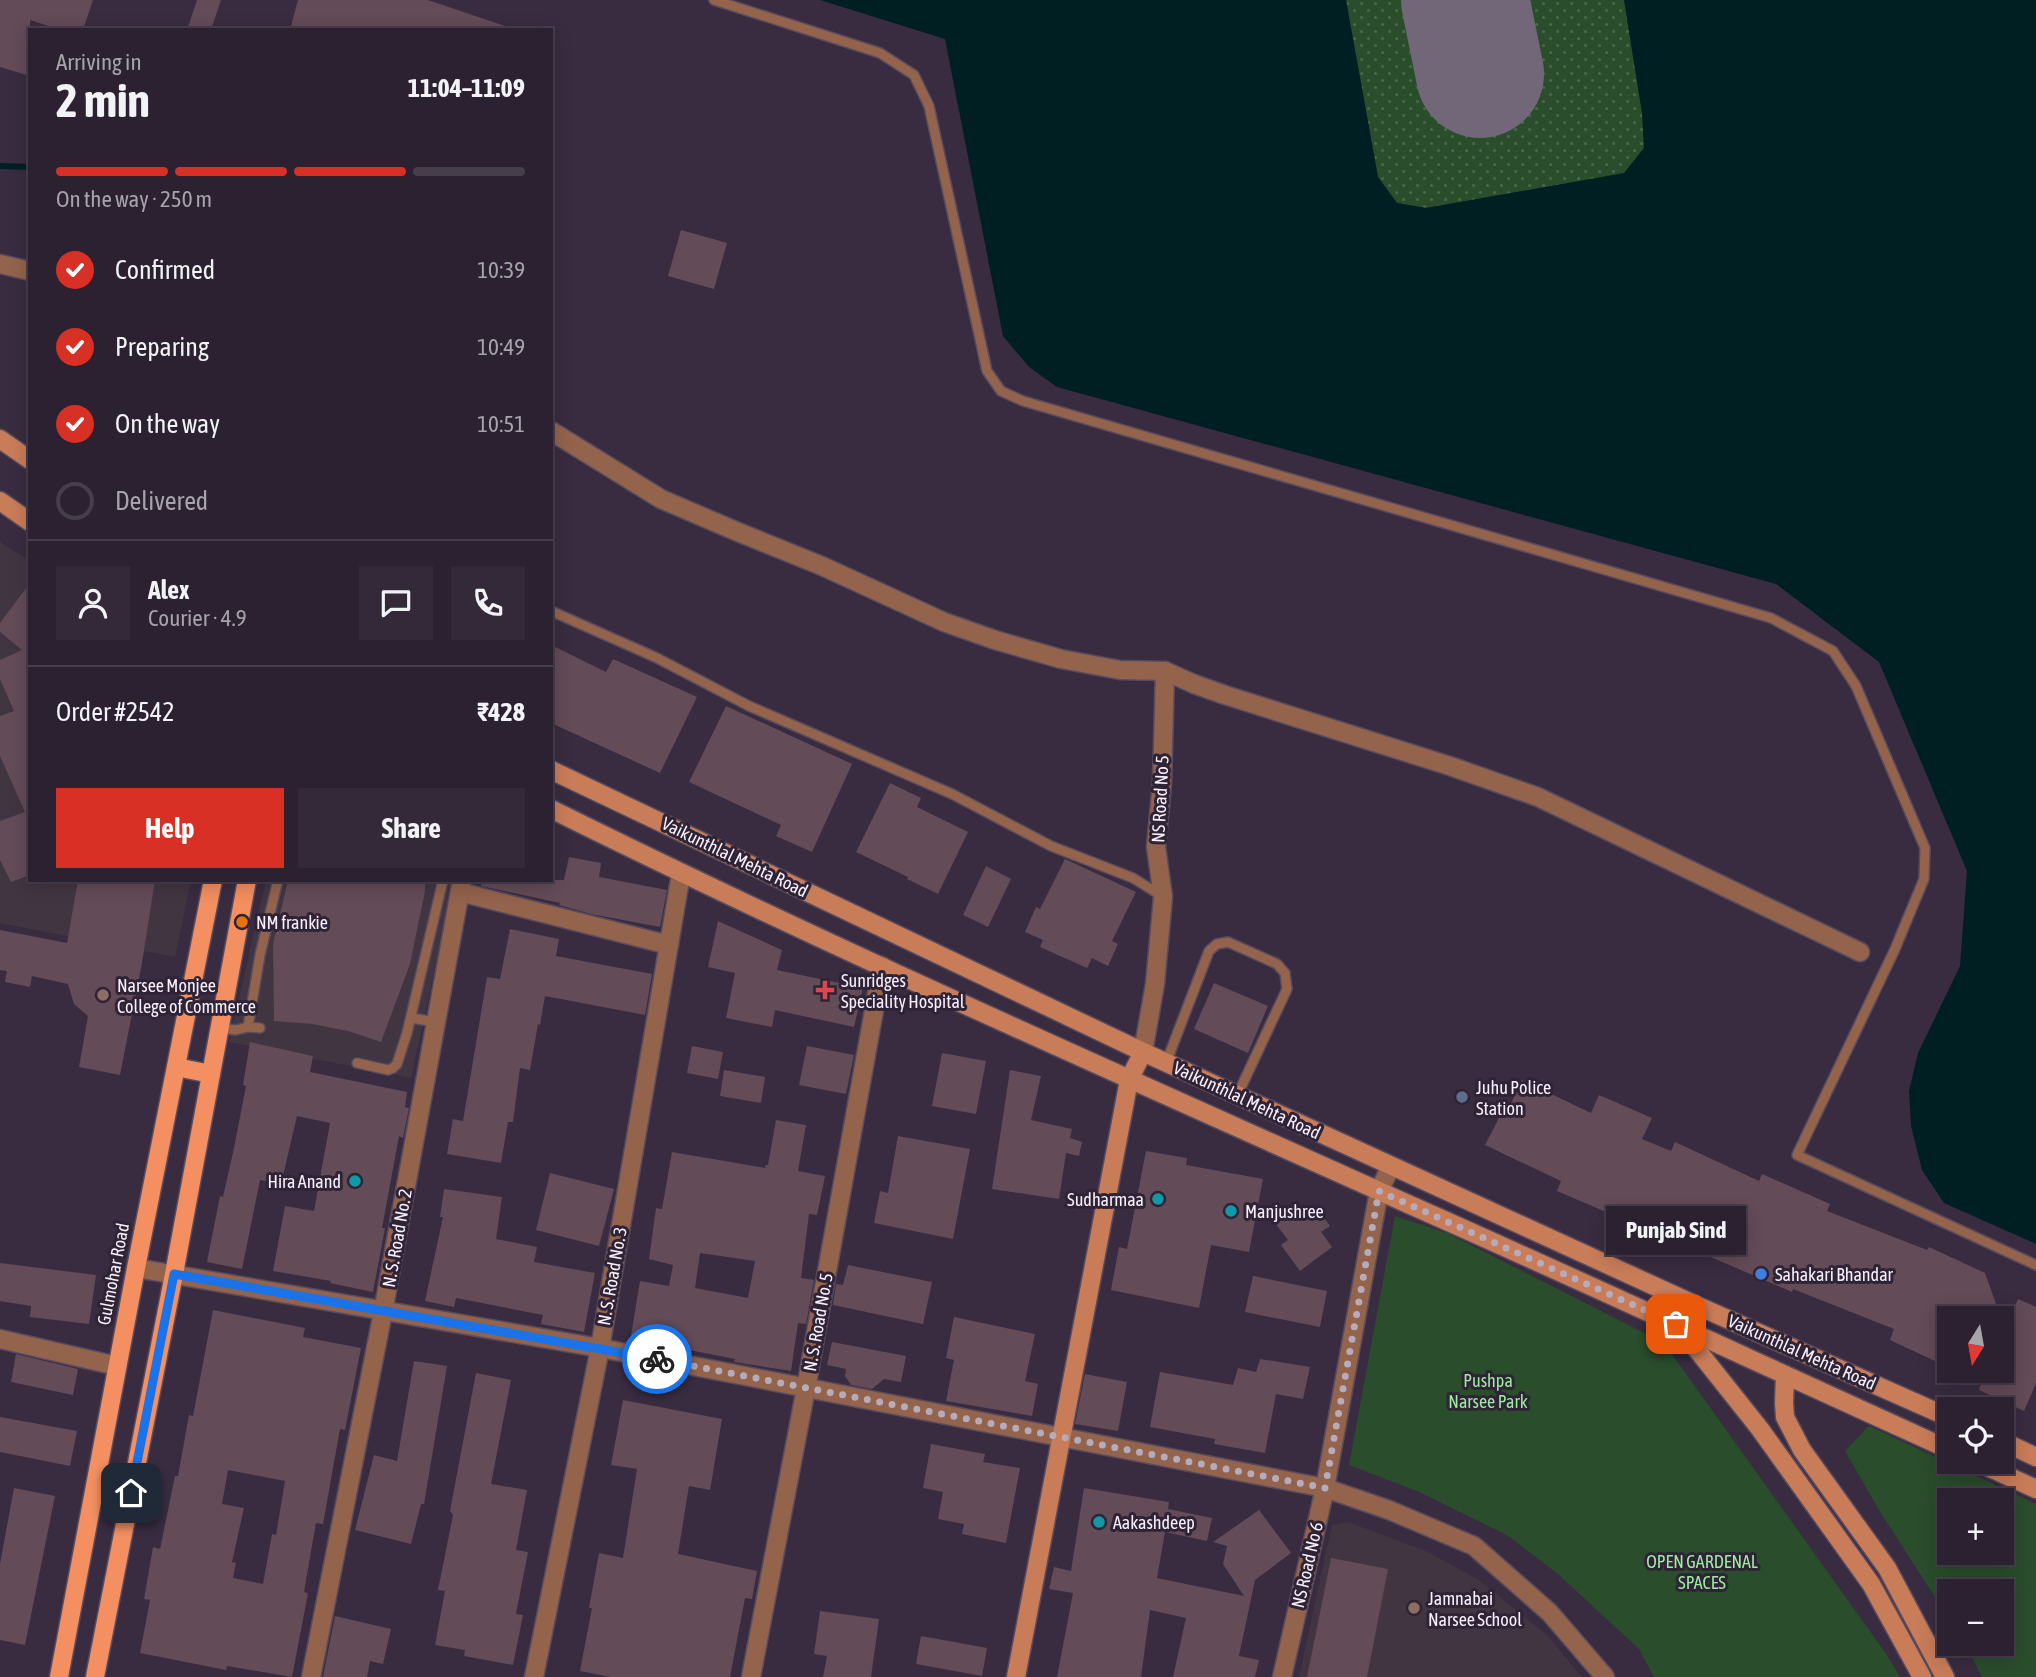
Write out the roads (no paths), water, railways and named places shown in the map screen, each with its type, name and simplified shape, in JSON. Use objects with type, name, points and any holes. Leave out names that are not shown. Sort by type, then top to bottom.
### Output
[{"type":"main road","points":[[0,439],[28,459]]},
{"type":"main road","points":[[0,501],[28,521]]},
{"type":"main road","name":"Vaikunthlal Mehta Road","points":[[553,771],[1237,1096],[1937,1412]]},
{"type":"main road","name":"Vaikunthlal Mehta Road","points":[[553,810],[681,874],[1129,1080],[1676,1324],[1937,1444]]},
{"type":"main road","name":"Gulmohar Road","points":[[59,1677],[135,1268],[214,882]]},
{"type":"main road","points":[[95,1677],[247,882]]},
{"type":"main road","points":[[1016,1677],[1129,1080],[1143,1052]]},
{"type":"main road","points":[[176,1067],[211,1074]]},
{"type":"main road","points":[[1676,1324],[1760,1429],[1871,1584],[1922,1677]]},
{"type":"main road","points":[[1785,1375],[1785,1416],[1802,1450],[1887,1568],[1945,1677]]},
{"type":"main road","points":[[1760,1429],[1785,1416]]},
{"type":"main road","points":[[2014,1447],[2036,1457]]},
{"type":"main road","points":[[2003,1474],[2036,1489]]},
{"type":"street","points":[[0,264],[28,271]]},
{"type":"street","points":[[553,432],[662,499],[821,566],[944,622],[1061,659],[1120,670],[1165,671],[1225,695],[1450,766],[1538,797],[1860,953]]},
{"type":"street","name":"NS Road No 5","points":[[1143,1052],[1155,984],[1163,897],[1156,848],[1162,783],[1165,671]]},
{"type":"street","name":"N. S. Road No. 3","points":[[534,1677],[600,1348],[681,874]]},
{"type":"street","points":[[461,886],[669,945]]},
{"type":"street","name":"N. S. Road No. 2","points":[[311,1677],[383,1312],[461,886]]},
{"type":"street","name":"N. S. Road No. 5","points":[[751,1677],[882,966]]},
{"type":"street","name":"NS Road No 6","points":[[1282,1677],[1325,1488],[1379,1191],[1391,1166]]},
{"type":"street","points":[[135,1268],[600,1348],[1325,1488],[1389,1510],[1474,1546],[1550,1613],[1605,1677]]},
{"type":"street","points":[[0,1339],[117,1366]]},
{"type":"lane","points":[[714,0],[880,53],[914,75],[929,106],[987,371],[1001,391],[1023,401],[1771,618],[1833,651],[1856,686],[1925,849],[1924,879],[1890,958],[1797,1155],[2036,1265]]},
{"type":"lane","points":[[553,612],[657,658],[750,706],[952,794],[1051,846],[1133,878],[1163,897]]},
{"type":"lane","points":[[248,1027],[260,954],[278,882]]},
{"type":"lane","points":[[357,1063],[388,1070],[393,1068],[399,1057],[411,1018],[443,882]]},
{"type":"lane","points":[[1166,1063],[1209,951],[1217,944],[1228,942],[1277,964],[1285,973],[1287,989],[1237,1096]]},
{"type":"lane","points":[[411,1018],[436,1022]]},
{"type":"lane","points":[[220,1028],[260,1028]]},
{"type":"waterway","points":[[0,166],[28,167]]},
{"type":"place","name":"NM frankie","points":[[242,922]]},
{"type":"place","name":"Sunridges Speciality Hospital","points":[[825,990]]},
{"type":"place","name":"Narsee Monjee College of Commerce","points":[[103,995]]},
{"type":"place","name":"Juhu Police Station","points":[[1462,1097]]},
{"type":"place","name":"Hira Anand","points":[[355,1181]]},
{"type":"place","name":"Sudharmaa","points":[[1158,1199]]},
{"type":"place","name":"Manjushree","points":[[1231,1211]]},
{"type":"place","name":"Sahakari Bhandar","points":[[1761,1274]]},
{"type":"place","name":"Punjab Sind","points":[[1676,1324]]},
{"type":"place","name":"Aakashdeep","points":[[1099,1522]]},
{"type":"place","name":"Jamnabai Narsee School","points":[[1414,1608]]},
{"type":"park label","name":"Pushpa Narsee Park","points":[[1488,1390]]},
{"type":"park label","name":"OPEN GARDENAL SPACES","points":[[1702,1571]]}]
